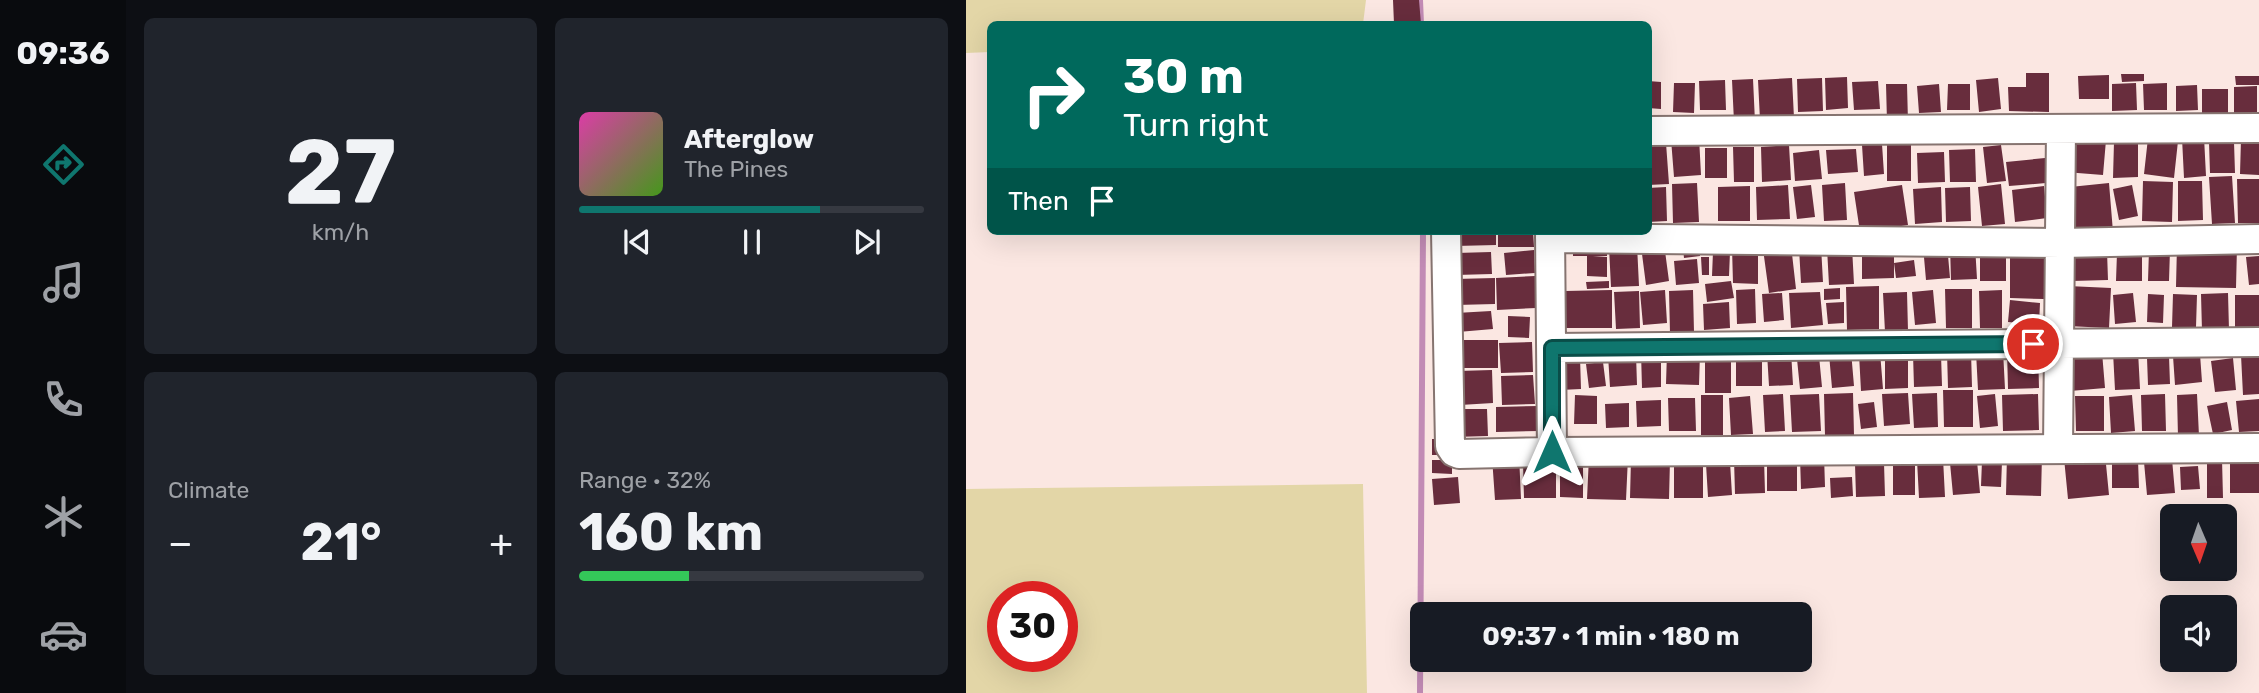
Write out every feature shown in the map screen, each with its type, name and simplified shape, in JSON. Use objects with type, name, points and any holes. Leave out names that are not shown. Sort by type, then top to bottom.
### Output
[{"type":"street","points":[[1652,131],[2259,128]]},
{"type":"street","points":[[2058,449],[2061,129]]},
{"type":"street","points":[[1446,235],[1451,450],[1465,455],[1552,452],[2259,449]]},
{"type":"street","points":[[1552,452],[1550,235],[2060,243],[2259,239]]},
{"type":"street","points":[[1552,348],[2259,342]]},
{"type":"shaded area","points":[[966,0],[1366,0],[1363,21],[987,21],[987,52],[966,53]]},
{"type":"shaded area","points":[[1363,484],[1367,693],[966,693],[966,489]]},
{"type":"building","points":[[1393,0],[1419,0],[1421,21],[1394,21]]},
{"type":"building","points":[[2026,73],[2049,73],[2049,112],[2009,111],[2008,87],[2026,87]]},
{"type":"building","points":[[2121,74],[2144,74],[2144,81],[2122,82]]},
{"type":"building","points":[[2109,75],[2109,99],[2079,99],[2078,76]]},
{"type":"building","points":[[2235,76],[2259,76],[2259,85],[2236,85]]},
{"type":"building","points":[[1847,77],[1848,108],[1826,110],[1825,78]]},
{"type":"building","points":[[1792,78],[1794,118],[1760,120],[1758,80]]},
{"type":"building","points":[[1822,78],[1823,111],[1798,112],[1797,79]]},
{"type":"building","points":[[1998,78],[2001,109],[1979,112],[1976,80]]},
{"type":"building","points":[[1753,79],[1755,122],[1734,122],[1732,80]]},
{"type":"building","points":[[1725,80],[1726,110],[1700,110],[1699,81]]},
{"type":"building","points":[[1652,81],[1661,82],[1661,109],[1652,108]]},
{"type":"building","points":[[1878,81],[1880,109],[1854,110],[1852,82]]},
{"type":"building","points":[[1674,83],[1695,83],[1694,113],[1673,112]]},
{"type":"building","points":[[2136,83],[2137,110],[2112,111],[2112,84]]},
{"type":"building","points":[[2167,83],[2167,110],[2144,110],[2143,84]]},
{"type":"building","points":[[1886,84],[1907,84],[1908,122],[1887,122]]},
{"type":"building","points":[[1939,84],[1941,112],[1919,113],[1917,86]]},
{"type":"building","points":[[1948,84],[1970,84],[1970,110],[1947,110]]},
{"type":"building","points":[[2197,85],[2198,110],[2176,111],[2176,86]]},
{"type":"building","points":[[2257,86],[2257,120],[2234,121],[2234,87]]},
{"type":"building","points":[[2202,89],[2228,89],[2228,118],[2202,119]]},
{"type":"building","points":[[1699,137],[1701,175],[1674,177],[1671,139]]},
{"type":"building","points":[[2069,137],[2106,140],[2103,175],[2065,172]]},
{"type":"building","points":[[2204,137],[2206,176],[2184,178],[2182,138]]},
{"type":"building","points":[[2148,138],[2178,141],[2174,178],[2144,174]]},
{"type":"building","points":[[2241,139],[2259,139],[2259,175],[2240,174]]},
{"type":"building","points":[[2114,142],[2138,142],[2138,177],[2113,178]]},
{"type":"building","points":[[2209,142],[2234,142],[2235,173],[2210,173]]},
{"type":"building","points":[[1666,143],[1669,184],[1652,185],[1652,144]]},
{"type":"building","points":[[1882,144],[1884,174],[1864,176],[1862,145]]},
{"type":"building","points":[[1887,144],[1911,144],[1911,181],[1887,181]]},
{"type":"building","points":[[1789,145],[1791,180],[1762,182],[1761,147]]},
{"type":"building","points":[[2001,145],[2006,181],[1987,183],[1983,147]]},
{"type":"building","points":[[1733,147],[1754,147],[1754,182],[1734,182]]},
{"type":"building","points":[[1705,148],[1727,148],[1727,178],[1705,178]]},
{"type":"building","points":[[1856,149],[1858,172],[1828,174],[1826,150]]},
{"type":"building","points":[[1975,149],[1976,182],[1950,182],[1949,150]]},
{"type":"building","points":[[1819,150],[1822,179],[1795,181],[1793,153]]},
{"type":"building","points":[[1944,152],[1945,182],[1918,183],[1917,153]]},
{"type":"building","points":[[2045,158],[2046,183],[2009,186],[2006,162]]},
{"type":"building","points":[[2232,176],[2235,223],[2212,224],[2209,177]]},
{"type":"building","points":[[2237,179],[2259,179],[2259,223],[2238,223]]},
{"type":"building","points":[[2143,181],[2173,182],[2172,222],[2142,221]]},
{"type":"building","points":[[2178,181],[2202,181],[2203,220],[2178,221]]},
{"type":"building","points":[[1697,183],[1699,222],[1673,223],[1672,184]]},
{"type":"building","points":[[1845,183],[1847,220],[1824,221],[1822,185]]},
{"type":"building","points":[[2109,183],[2113,232],[2074,235],[2070,187]]},
{"type":"building","points":[[2001,184],[2005,224],[1982,226],[1978,187]]},
{"type":"building","points":[[1788,185],[1790,219],[1757,220],[1756,187]]},
{"type":"building","points":[[1811,185],[1815,217],[1797,219],[1793,187]]},
{"type":"building","points":[[1902,185],[1908,225],[1860,232],[1854,192]]},
{"type":"building","points":[[2132,185],[2138,216],[2119,220],[2113,189]]},
{"type":"building","points":[[1750,186],[1750,221],[1718,221],[1718,187]]},
{"type":"building","points":[[2044,186],[2047,218],[2015,222],[2012,190]]},
{"type":"building","points":[[1666,187],[1667,221],[1652,222],[1652,188]]},
{"type":"building","points":[[1941,187],[1942,222],[1915,224],[1913,189]]},
{"type":"building","points":[[1970,187],[1971,221],[1946,222],[1945,188]]},
{"type":"building","points":[[1455,235],[1496,235],[1496,245],[1455,246]]},
{"type":"building","points":[[1498,235],[1533,235],[1534,247],[1498,247]]},
{"type":"building","points":[[1573,242],[1607,242],[1607,256],[1593,256],[1607,257],[1607,277],[1587,276],[1587,256],[1573,256]]},
{"type":"building","points":[[1980,243],[2006,243],[2006,281],[1980,281]]},
{"type":"building","points":[[1947,244],[1950,278],[1926,280],[1923,246]]},
{"type":"building","points":[[1637,245],[1639,286],[1611,287],[1609,247]]},
{"type":"building","points":[[1791,245],[1796,289],[1769,293],[1763,249]]},
{"type":"building","points":[[1950,245],[1975,245],[1977,279],[1951,280]]},
{"type":"building","points":[[2177,245],[2237,246],[2236,288],[2176,287]]},
{"type":"building","points":[[1699,246],[1700,256],[1684,258],[1683,248]]},
{"type":"building","points":[[1821,246],[1823,282],[1801,283],[1799,248]]},
{"type":"building","points":[[1732,247],[1758,248],[1758,284],[1733,283]]},
{"type":"building","points":[[1852,247],[1854,284],[1829,285],[1827,248]]},
{"type":"building","points":[[1534,250],[1535,273],[1506,275],[1504,253]]},
{"type":"building","points":[[1862,250],[1894,250],[1894,278],[1862,279]]},
{"type":"building","points":[[2149,250],[2170,250],[2169,281],[2148,281]]},
{"type":"building","points":[[1665,251],[1669,281],[1646,285],[1642,254]]},
{"type":"building","points":[[2107,251],[2108,280],[2072,281],[2071,252]]},
{"type":"building","points":[[1491,252],[1492,274],[1456,275],[1456,253]]},
{"type":"building","points":[[1713,252],[1730,252],[1729,276],[1712,276]]},
{"type":"building","points":[[2117,253],[2142,253],[2142,281],[2116,281]]},
{"type":"building","points":[[2010,255],[2045,256],[2044,299],[2010,298]]},
{"type":"building","points":[[2259,256],[2259,284],[2249,285],[2246,257]]},
{"type":"building","points":[[1701,257],[1709,257],[1709,275],[1702,275]]},
{"type":"building","points":[[1697,259],[1699,283],[1676,285],[1674,261]]},
{"type":"building","points":[[1914,260],[1916,276],[1896,278],[1894,263]]},
{"type":"building","points":[[1535,276],[1536,308],[1497,310],[1496,278]]},
{"type":"building","points":[[1495,278],[1495,304],[1456,305],[1455,279]]},
{"type":"building","points":[[1609,281],[1609,288],[1587,289],[1586,282]]},
{"type":"building","points":[[1731,281],[1734,298],[1707,302],[1705,284]]},
{"type":"building","points":[[1879,286],[1879,329],[1847,330],[1846,287]]},
{"type":"building","points":[[2068,286],[2111,288],[2109,328],[2067,326]]},
{"type":"building","points":[[1840,288],[1840,299],[1824,300],[1824,289]]},
{"type":"building","points":[[1755,289],[1756,323],[1737,324],[1736,290]]},
{"type":"building","points":[[1945,289],[1972,289],[1972,328],[1946,328]]},
{"type":"building","points":[[1612,290],[1612,328],[1566,328],[1565,291]]},
{"type":"building","points":[[1665,290],[1667,323],[1643,325],[1640,292]]},
{"type":"building","points":[[1693,290],[1694,332],[1670,333],[1669,291]]},
{"type":"building","points":[[1933,290],[1936,323],[1915,325],[1912,292]]},
{"type":"building","points":[[2002,290],[2002,328],[1980,328],[1979,291]]},
{"type":"building","points":[[1639,291],[1640,328],[1616,329],[1614,292]]},
{"type":"building","points":[[1820,292],[1823,325],[1791,328],[1789,293]]},
{"type":"building","points":[[1907,292],[1908,331],[1885,332],[1883,293]]},
{"type":"building","points":[[1782,293],[1784,320],[1764,322],[1762,294]]},
{"type":"building","points":[[2133,293],[2136,322],[2115,324],[2113,295]]},
{"type":"building","points":[[2228,293],[2229,330],[2202,331],[2201,294]]},
{"type":"building","points":[[2148,294],[2164,295],[2163,323],[2147,322]]},
{"type":"building","points":[[2173,294],[2197,295],[2196,327],[2172,327]]},
{"type":"building","points":[[2235,295],[2259,295],[2259,329],[2235,329]]},
{"type":"building","points":[[2010,300],[2040,303],[2039,325],[2008,322]]},
{"type":"building","points":[[1729,302],[1730,328],[1704,330],[1703,304]]},
{"type":"building","points":[[1844,302],[1844,323],[1828,324],[1826,303]]},
{"type":"building","points":[[1491,311],[1493,329],[1458,332],[1456,313]]},
{"type":"building","points":[[1508,316],[1530,317],[1529,338],[1508,337]]},
{"type":"building","points":[[1453,340],[1498,340],[1498,368],[1453,368]]},
{"type":"building","points":[[1532,342],[1533,372],[1501,373],[1499,343]]},
{"type":"building","points":[[2038,349],[2039,388],[2008,389],[2007,350]]},
{"type":"building","points":[[2003,350],[2005,389],[1978,390],[1976,352]]},
{"type":"building","points":[[1791,351],[1793,385],[1769,386],[1767,353]]},
{"type":"building","points":[[1851,351],[1854,386],[1832,388],[1829,354]]},
{"type":"building","points":[[1971,351],[1972,387],[1948,388],[1947,352]]},
{"type":"building","points":[[2138,351],[2140,389],[2115,390],[2113,352]]},
{"type":"building","points":[[1641,352],[1661,352],[1661,387],[1642,388]]},
{"type":"building","points":[[1667,352],[1700,353],[1699,385],[1666,384]]},
{"type":"building","points":[[1880,352],[1883,389],[1861,391],[1859,354]]},
{"type":"building","points":[[2102,352],[2105,388],[2070,391],[2068,354]]},
{"type":"building","points":[[2259,353],[2259,394],[2243,395],[2241,355]]},
{"type":"building","points":[[1636,354],[1637,385],[1610,387],[1608,355]]},
{"type":"building","points":[[1913,354],[1941,354],[1942,386],[1914,387]]},
{"type":"building","points":[[2200,354],[2202,382],[2175,385],[2173,356]]},
{"type":"building","points":[[1736,356],[1762,356],[1762,386],[1736,386]]},
{"type":"building","points":[[1819,356],[1822,387],[1800,389],[1797,359]]},
{"type":"building","points":[[1908,356],[1908,388],[1885,389],[1885,357]]},
{"type":"building","points":[[2169,356],[2170,384],[2148,385],[2147,358]]},
{"type":"building","points":[[1580,357],[1581,389],[1560,390],[1558,358]]},
{"type":"building","points":[[1731,358],[1731,393],[1705,393],[1705,359]]},
{"type":"building","points":[[2233,358],[2236,390],[2215,392],[2211,361]]},
{"type":"building","points":[[1603,362],[1606,386],[1589,388],[1586,364]]},
{"type":"building","points":[[1492,370],[1493,403],[1460,405],[1458,371]]},
{"type":"building","points":[[1533,375],[1535,404],[1502,405],[1501,376]]},
{"type":"building","points":[[1943,390],[1973,390],[1973,427],[1944,427]]},
{"type":"building","points":[[1853,393],[1854,435],[1825,436],[1824,394]]},
{"type":"building","points":[[1908,393],[1910,424],[1884,426],[1882,394]]},
{"type":"building","points":[[1937,393],[1938,427],[1914,428],[1912,394]]},
{"type":"building","points":[[1783,394],[1785,431],[1765,432],[1763,395]]},
{"type":"building","points":[[1819,394],[1821,431],[1792,432],[1790,395]]},
{"type":"building","points":[[1995,394],[1998,426],[1980,428],[1977,396]]},
{"type":"building","points":[[2038,394],[2039,430],[2003,431],[2002,395]]},
{"type":"building","points":[[2165,394],[2166,431],[2142,431],[2141,395]]},
{"type":"building","points":[[2197,394],[2199,436],[2178,437],[2177,395]]},
{"type":"building","points":[[1575,395],[1597,396],[1597,424],[1574,424]]},
{"type":"building","points":[[1701,395],[1723,395],[1723,435],[1701,435]]},
{"type":"building","points":[[2132,395],[2135,431],[2111,433],[2109,397]]},
{"type":"building","points":[[1750,396],[1753,434],[1731,435],[1729,398]]},
{"type":"building","points":[[2075,396],[2104,396],[2104,431],[2076,431]]},
{"type":"building","points":[[1668,398],[1695,398],[1696,431],[1669,431]]},
{"type":"building","points":[[2259,399],[2259,431],[2239,432],[2236,401]]},
{"type":"building","points":[[1661,400],[1661,426],[1637,427],[1636,401]]},
{"type":"building","points":[[1874,402],[1877,427],[1861,429],[1858,404]]},
{"type":"building","points":[[2227,402],[2232,430],[2213,434],[2207,406]]},
{"type":"building","points":[[1629,403],[1629,427],[1606,428],[1605,404]]},
{"type":"building","points":[[1539,406],[1539,431],[1496,432],[1496,407]]},
{"type":"building","points":[[1453,409],[1487,409],[1488,436],[1454,437]]},
{"type":"building","points":[[1432,439],[1447,439],[1447,455],[1432,455]]},
{"type":"building","points":[[1797,454],[1797,491],[1767,491],[1767,455]]},
{"type":"building","points":[[2105,454],[2109,495],[2068,499],[2064,458]]},
{"type":"building","points":[[2230,454],[2259,454],[2259,493],[2230,493]]},
{"type":"building","points":[[1519,455],[1521,499],[1495,500],[1492,457]]},
{"type":"building","points":[[1824,455],[1825,487],[1801,489],[1800,457]]},
{"type":"building","points":[[2007,455],[2042,455],[2041,496],[2006,495]]},
{"type":"building","points":[[1589,456],[1628,457],[1626,500],[1587,499]]},
{"type":"building","points":[[1764,458],[1765,493],[1735,494],[1734,459]]},
{"type":"building","points":[[1943,458],[1945,497],[1919,498],[1917,460]]},
{"type":"building","points":[[1560,459],[1583,460],[1583,498],[1560,497]]},
{"type":"building","points":[[1631,459],[1670,460],[1669,499],[1630,498]]},
{"type":"building","points":[[2172,459],[2175,493],[2147,495],[2144,462]]},
{"type":"building","points":[[2207,459],[2222,459],[2223,498],[2207,498]]},
{"type":"building","points":[[1432,460],[1452,460],[1452,474],[1432,473]]},
{"type":"building","points":[[2112,460],[2138,460],[2139,488],[2112,488]]},
{"type":"building","points":[[1674,461],[1703,461],[1703,498],[1674,498]]},
{"type":"building","points":[[1893,461],[1915,462],[1915,495],[1893,495]]},
{"type":"building","points":[[1977,461],[1980,493],[1953,495],[1950,463]]},
{"type":"building","points":[[1982,461],[2002,462],[2001,487],[1981,486]]},
{"type":"building","points":[[1556,462],[1556,498],[1524,498],[1523,463]]},
{"type":"building","points":[[1730,462],[1732,495],[1708,497],[1706,464]]},
{"type":"building","points":[[1884,463],[1885,496],[1856,497],[1855,464]]},
{"type":"building","points":[[2198,466],[2200,489],[2181,490],[2180,467]]},
{"type":"building","points":[[1458,477],[1460,503],[1434,505],[1432,479]]},
{"type":"building","points":[[1852,477],[1853,496],[1831,498],[1830,478]]},
{"type":"waterway","points":[[1420,0],[1421,21]]},
{"type":"waterway","points":[[1420,693],[1423,235]]},
{"type":"route","points":[[1552,452],[1552,348],[2033,344]]}]
